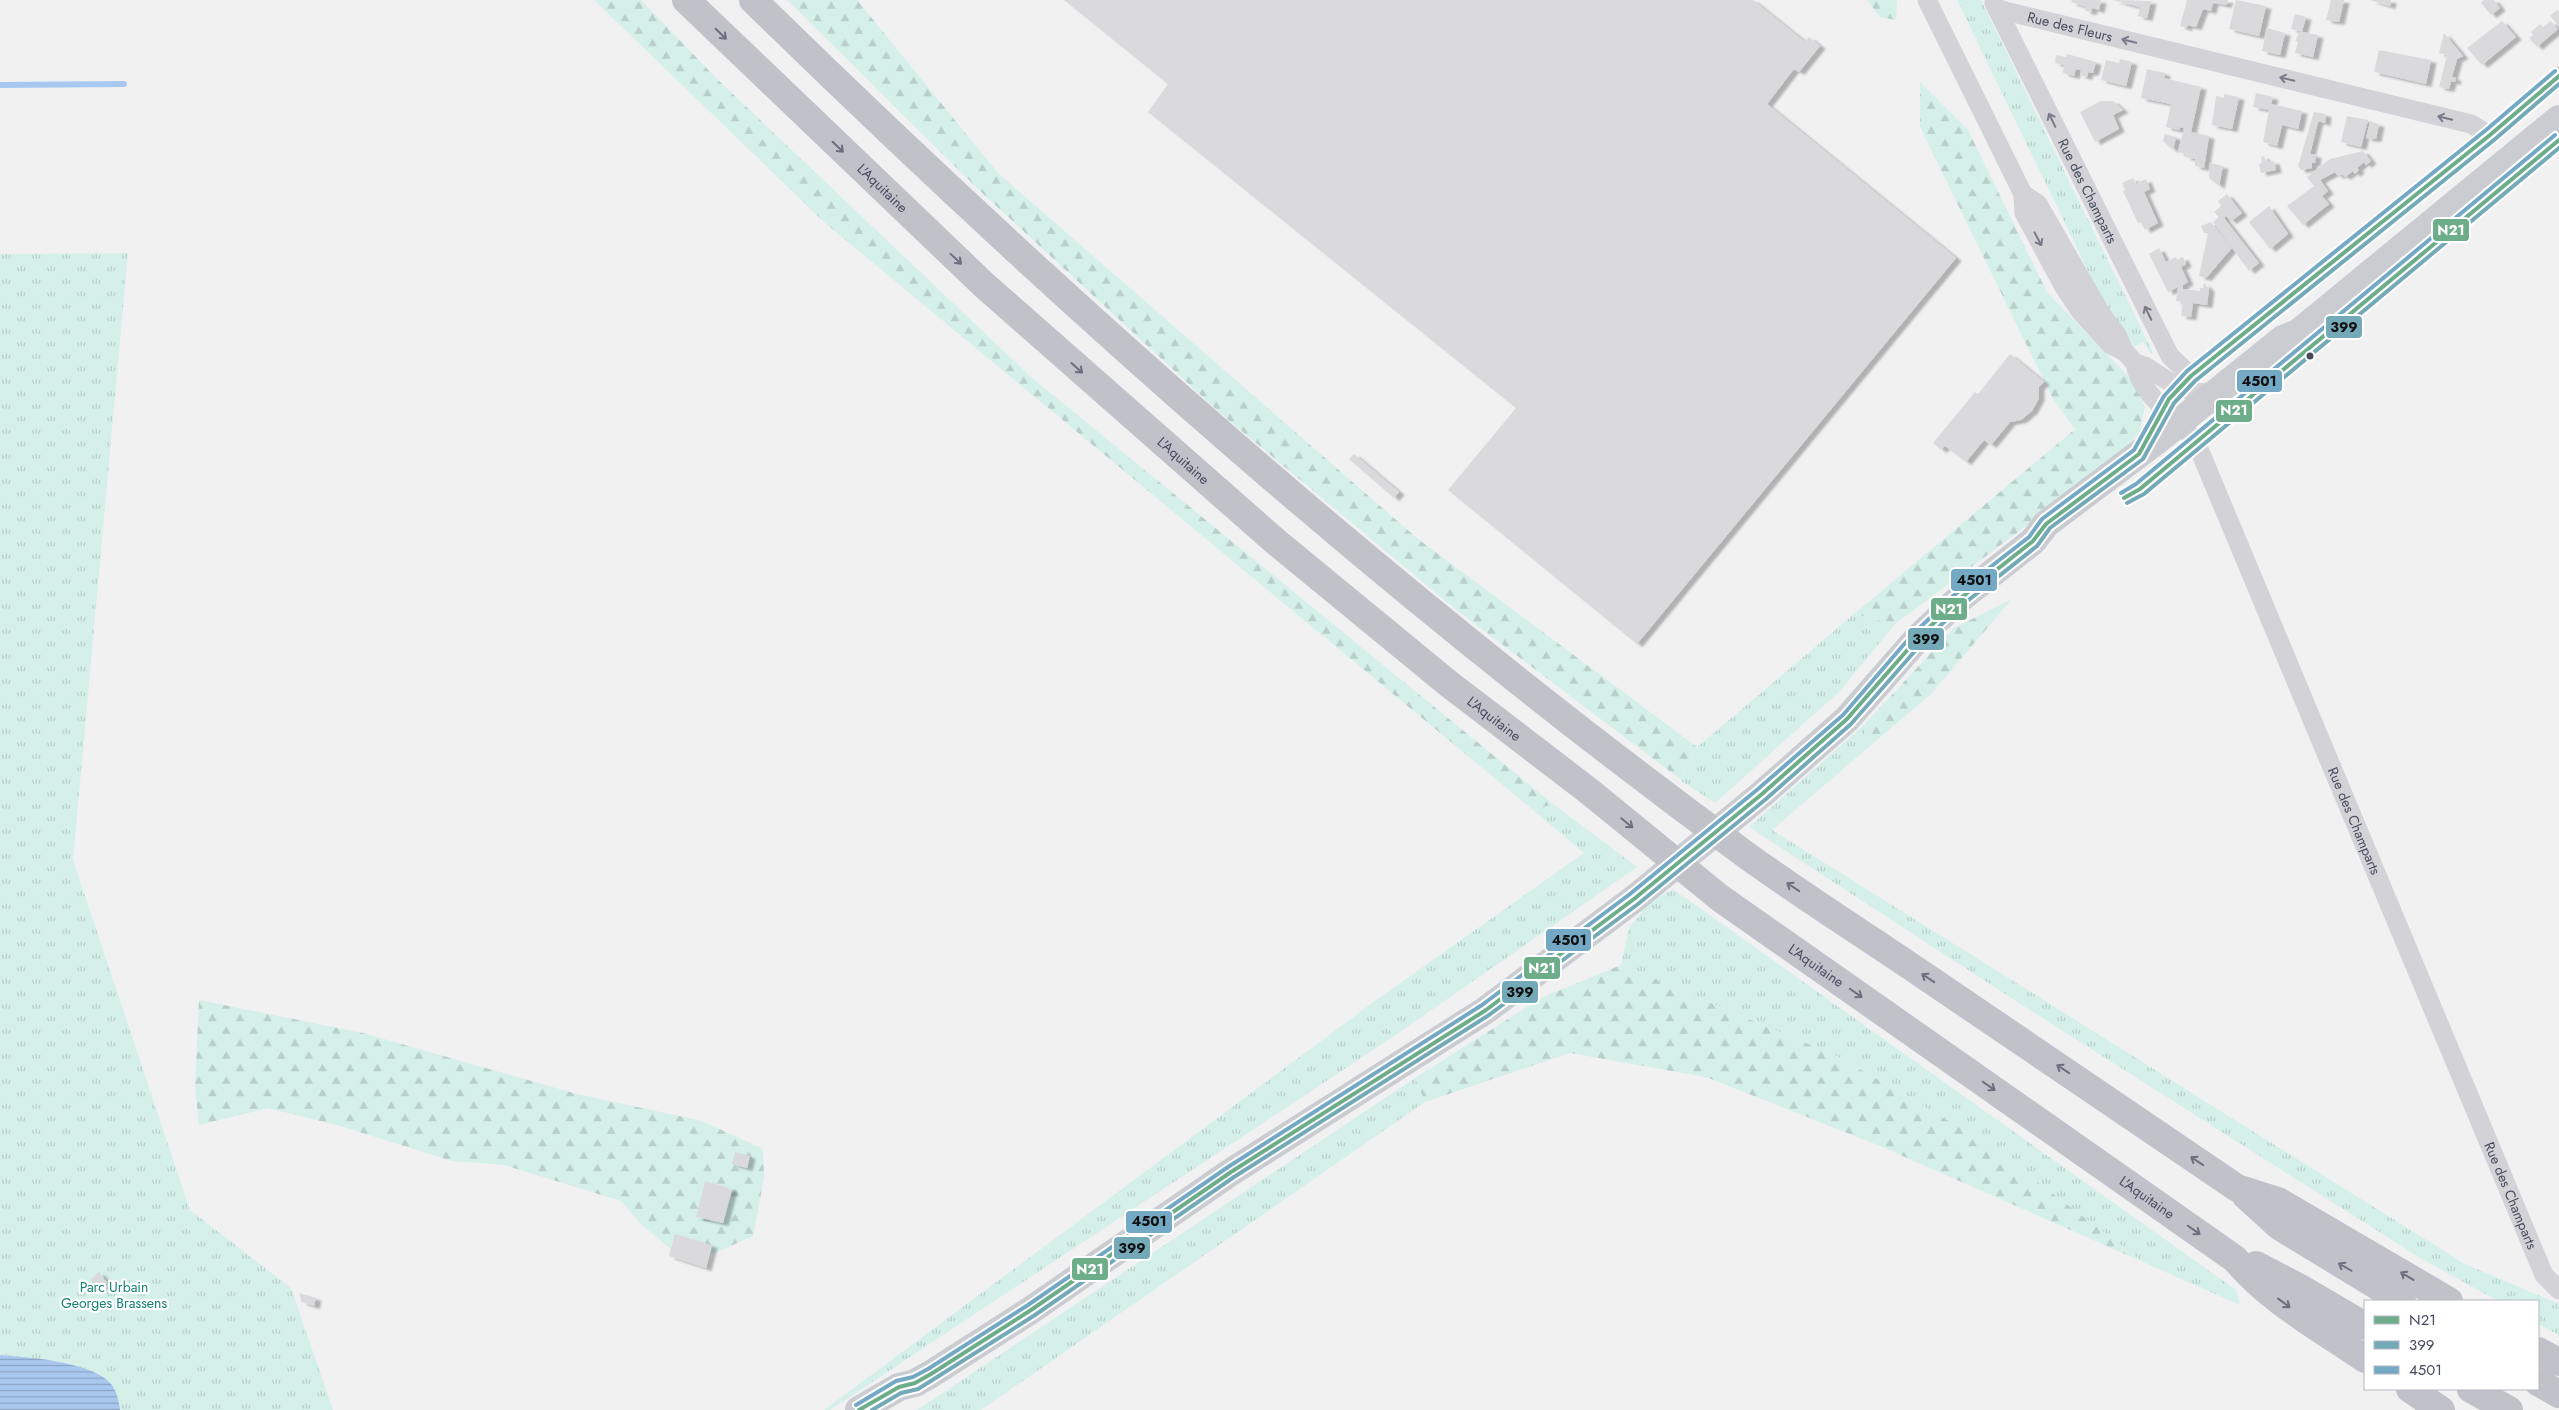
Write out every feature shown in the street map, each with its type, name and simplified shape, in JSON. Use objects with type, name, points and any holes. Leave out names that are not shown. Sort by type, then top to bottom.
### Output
[{"type":"highway","name":"L'Aquitaine","points":[[686,0],[984,285],[1275,541],[1442,678],[1590,792],[1720,898],[2235,1259],[2249,1275],[2286,1305],[2364,1358]]},
{"type":"highway","points":[[753,0],[895,139],[1078,308],[1260,467],[1444,623],[1748,856],[2237,1188],[2279,1226],[2400,1300]]},
{"type":"highway","points":[[2237,1188],[2278,1201],[2447,1300]]},
{"type":"highway","points":[[2235,1259],[2256,1265],[2302,1289],[2364,1325]]},
{"type":"highway","points":[[2539,1352],[2559,1362]]},
{"type":"highway","points":[[2539,1383],[2559,1394]]},
{"type":"highway","points":[[2411,1390],[2441,1410]]},
{"type":"highway","points":[[2473,1390],[2509,1410]]},
{"type":"main road","points":[[859,1410],[899,1386],[915,1383],[1031,1310],[1231,1172],[1486,1010],[1634,899],[1762,794],[1848,719],[1917,639],[1938,618],[1991,573],[2033,541],[2046,524],[2139,454],[2176,422],[2283,339],[2298,333],[2559,119]]},
{"type":"main road","points":[[2033,541],[2054,533],[2176,422],[2290,348],[2298,333]]},
{"type":"main road","points":[[889,1410],[904,1400],[915,1383]]},
{"type":"street","points":[[1927,0],[2023,194],[2024,213],[2064,287],[2080,310],[2111,345],[2130,358],[2185,382],[2202,393],[2218,391]]},
{"type":"street","name":"Rue des Fleurs","points":[[1995,5],[2471,124],[2490,135]]},
{"type":"street","name":"Rue des Champarts","points":[[1995,5],[2170,356],[2185,382]]},
{"type":"street","points":[[2176,422],[2185,382],[2490,135],[2559,76]]},
{"type":"street","name":"Rue des Champarts","points":[[2130,358],[2136,371],[2176,422],[2196,442],[2544,1275],[2559,1290]]},
{"type":"green space","points":[[594,0],[641,0],[717,79],[1031,377],[1553,804],[1533,810],[825,223]]},
{"type":"green space","points":[[787,0],[857,0],[998,173],[1418,539],[1697,747],[1680,779],[1454,608],[1220,413],[978,189]]},
{"type":"green space","points":[[1867,0],[1897,0],[1896,20],[1880,17]]},
{"type":"green space","points":[[1957,0],[1981,0],[2153,353],[2151,354],[2143,342],[2135,347],[2106,308]]},
{"type":"green space","points":[[1920,82],[1968,130],[2047,292],[2134,382],[2145,407],[2139,432],[2118,457],[1895,624],[1854,614],[2079,426],[2075,429],[2053,399],[1920,127]]},
{"type":"green space","name":"Parc Urbain Georges Brassens","points":[[128,253],[73,860],[190,1210],[291,1288],[333,1410],[0,1410],[0,254]]},
{"type":"green space","points":[[2012,599],[1930,695],[1871,745],[1863,726],[1954,628]]},
{"type":"green space","points":[[1854,614],[1895,624],[1840,691],[1715,803],[1680,780],[1697,747]]},
{"type":"green space","points":[[1863,726],[1871,745],[1772,830],[2465,1264],[2559,1304],[2559,1335],[2539,1325],[2539,1300],[2496,1300],[2422,1259],[2022,1005],[1749,827]]},
{"type":"green space","points":[[1553,804],[1637,867],[1397,1034],[830,1410],[824,1410],[1375,1001],[1584,853],[1533,810]]},
{"type":"green space","points":[[1673,889],[2236,1290],[2240,1305],[2143,1262],[1986,1143],[1839,1057],[1621,965],[1629,928],[1650,902]]},
{"type":"green space","points":[[1621,965],[1839,1057],[1986,1143],[2143,1262],[1880,1146],[1706,1077],[1570,1053],[1425,1102],[1415,1078],[1541,998]]},
{"type":"green space","points":[[199,1000],[363,1033],[577,1094],[702,1121],[763,1149],[764,1178],[753,1236],[715,1253],[674,1252],[642,1225],[621,1201],[504,1165],[452,1161],[340,1126],[268,1108],[199,1125],[195,1088]]},
{"type":"green space","points":[[1415,1078],[1425,1102],[981,1410],[917,1410]]},
{"type":"water","points":[[0,1355],[59,1362],[90,1370],[111,1384],[116,1393],[120,1410],[0,1410]]},
{"type":"building","points":[[1064,0],[1753,0],[1805,42],[1809,37],[1820,46],[1799,72],[1794,69],[1767,104],[1956,258],[1637,644],[1448,490],[1516,408],[1148,112],[1168,84]]},
{"type":"building","points":[[2072,0],[2101,0],[2099,10],[2092,8],[2091,12],[2085,11],[2086,7],[2071,2]]},
{"type":"building","points":[[2113,0],[2151,1],[2147,18],[2138,16],[2140,7]]},
{"type":"building","points":[[2187,0],[2228,0],[2226,5],[2213,2],[2211,11],[2203,9],[2196,27],[2187,25],[2187,28],[2180,26]]},
{"type":"building","points":[[2236,0],[2266,6],[2259,36],[2229,29]]},
{"type":"building","points":[[2331,0],[2344,0],[2339,22],[2326,20]]},
{"type":"building","points":[[2370,0],[2391,0],[2390,6]]},
{"type":"building","points":[[2484,0],[2494,0],[2500,8],[2491,15],[2481,3]]},
{"type":"building","points":[[2557,10],[2559,12],[2559,26],[2550,16]]},
{"type":"building","points":[[2295,14],[2306,17],[2302,32],[2318,35],[2313,57],[2295,53],[2298,42],[2295,41],[2300,31],[2291,29]]},
{"type":"building","points":[[2502,21],[2516,37],[2482,65],[2467,48]]},
{"type":"building","points":[[2551,21],[2558,29],[2537,47],[2529,38],[2533,35],[2531,32],[2540,24],[2543,27]]},
{"type":"building","points":[[2267,28],[2285,33],[2280,55],[2262,51]]},
{"type":"building","points":[[2444,33],[2463,56],[2457,59],[2452,77],[2456,78],[2455,82],[2451,81],[2449,89],[2439,87],[2447,55],[2439,53]]},
{"type":"building","points":[[2379,50],[2431,60],[2426,84],[2374,72]]},
{"type":"building","points":[[2067,54],[2096,62],[2093,73],[2088,72],[2087,77],[2080,75],[2081,70],[2076,69],[2074,76],[2063,73],[2064,65],[2055,63],[2056,55],[2066,57]]},
{"type":"building","points":[[2120,59],[2132,62],[2126,86],[2101,80],[2106,60],[2119,63]]},
{"type":"building","points":[[2147,69],[2165,73],[2164,78],[2201,87],[2191,132],[2209,136],[2204,168],[2195,166],[2195,159],[2185,157],[2186,154],[2178,152],[2184,128],[2180,127],[2179,130],[2166,127],[2171,104],[2141,98]]},
{"type":"building","points":[[2256,93],[2273,97],[2271,104],[2302,111],[2298,129],[2282,125],[2277,146],[2263,142],[2269,110],[2253,107]]},
{"type":"building","points":[[2224,94],[2239,97],[2232,129],[2212,125],[2216,96],[2224,98]]},
{"type":"building","points":[[2101,101],[2113,101],[2123,110],[2113,115],[2119,129],[2095,142],[2080,112]]},
{"type":"building","points":[[2314,112],[2326,114],[2325,123],[2318,121],[2310,154],[2316,155],[2315,163],[2312,163],[2312,168],[2301,170],[2298,166]]},
{"type":"building","points":[[2347,116],[2368,120],[2361,147],[2341,142]]},
{"type":"building","points":[[2370,122],[2379,124],[2376,139],[2366,138]]},
{"type":"building","points":[[2165,134],[2176,137],[2173,150],[2163,141]]},
{"type":"building","points":[[2363,151],[2371,161],[2366,165],[2364,162],[2357,168],[2359,170],[2355,174],[2353,171],[2345,177],[2342,174],[2338,176],[2335,172],[2320,180],[2328,191],[2322,196],[2329,204],[2303,225],[2287,206],[2314,186],[2307,177],[2330,159]]},
{"type":"building","points":[[2264,156],[2266,162],[2274,161],[2276,170],[2261,173],[2259,164],[2262,163],[2261,157]]},
{"type":"building","points":[[2210,163],[2223,166],[2219,186],[2209,178]]},
{"type":"building","points":[[2133,178],[2136,184],[2146,179],[2150,189],[2144,192],[2158,223],[2145,230],[2141,222],[2138,223],[2123,191],[2125,190],[2122,183]]},
{"type":"building","points":[[2227,194],[2242,213],[2231,221],[2226,216],[2224,218],[2259,263],[2249,271],[2213,222],[2219,217],[2214,212],[2221,206],[2218,201]]},
{"type":"building","points":[[2269,206],[2288,234],[2270,249],[2249,222]]},
{"type":"building","points":[[2211,222],[2232,248],[2206,278],[2199,276],[2208,233],[2204,233],[2201,226]]},
{"type":"building","points":[[2159,248],[2166,262],[2176,257],[2177,260],[2183,257],[2186,264],[2181,267],[2188,282],[2183,285],[2183,289],[2200,291],[2204,283],[2209,289],[2207,305],[2193,303],[2191,317],[2181,316],[2183,302],[2176,301],[2178,287],[2168,292],[2149,254]]},
{"type":"building","points":[[2010,354],[2044,382],[2039,387],[2039,398],[2032,411],[2021,420],[2010,422],[1991,445],[1984,440],[1966,462],[1945,446],[1941,450],[1933,443],[1975,392],[1978,394]]},
{"type":"building","points":[[1354,454],[1399,492],[1394,498],[1349,459]]},
{"type":"building","points":[[735,1152],[750,1156],[747,1168],[732,1164]]},
{"type":"building","points":[[705,1181],[732,1189],[723,1223],[696,1217]]},
{"type":"building","points":[[675,1234],[712,1245],[706,1268],[669,1256]]},
{"type":"building","points":[[99,1272],[107,1283],[99,1289],[91,1279]]},
{"type":"building","points":[[299,1293],[316,1298],[314,1306],[302,1302]]},
{"type":"waterway","points":[[0,85],[124,84]]},
{"type":"transit line","name":"4501","points":[[856,1405],[896,1381],[913,1377],[928,1369],[1028,1305],[1228,1167],[1482,1005],[1630,894],[1758,789],[1843,715],[1912,635],[1953,596],[2029,537],[2042,519],[2134,450],[2164,396],[2187,371],[2486,130],[2555,71]]},
{"type":"transit line","name":"N21","points":[[859,1410],[899,1387],[915,1383],[931,1374],[1031,1310],[1231,1172],[1486,1010],[1634,899],[1762,794],[1847,719],[1917,639],[1957,601],[2033,541],[2046,524],[2139,454],[2169,399],[2191,376],[2490,135],[2559,76]]},
{"type":"transit line","name":"399","points":[[872,1410],[901,1393],[918,1389],[1035,1315],[1234,1177],[1489,1015],[1638,904],[1766,799],[1851,724],[1922,643],[1961,606],[2037,546],[2050,528],[2143,459],[2174,403],[2195,381],[2494,140],[2559,84]]},
{"type":"transit line","name":"4501","points":[[2121,493],[2136,484],[2555,135]]},
{"type":"transit line","name":"N21","points":[[2124,498],[2140,489],[2559,140]]},
{"type":"transit line","name":"399","points":[[2127,503],[2144,494],[2559,148]]}]
